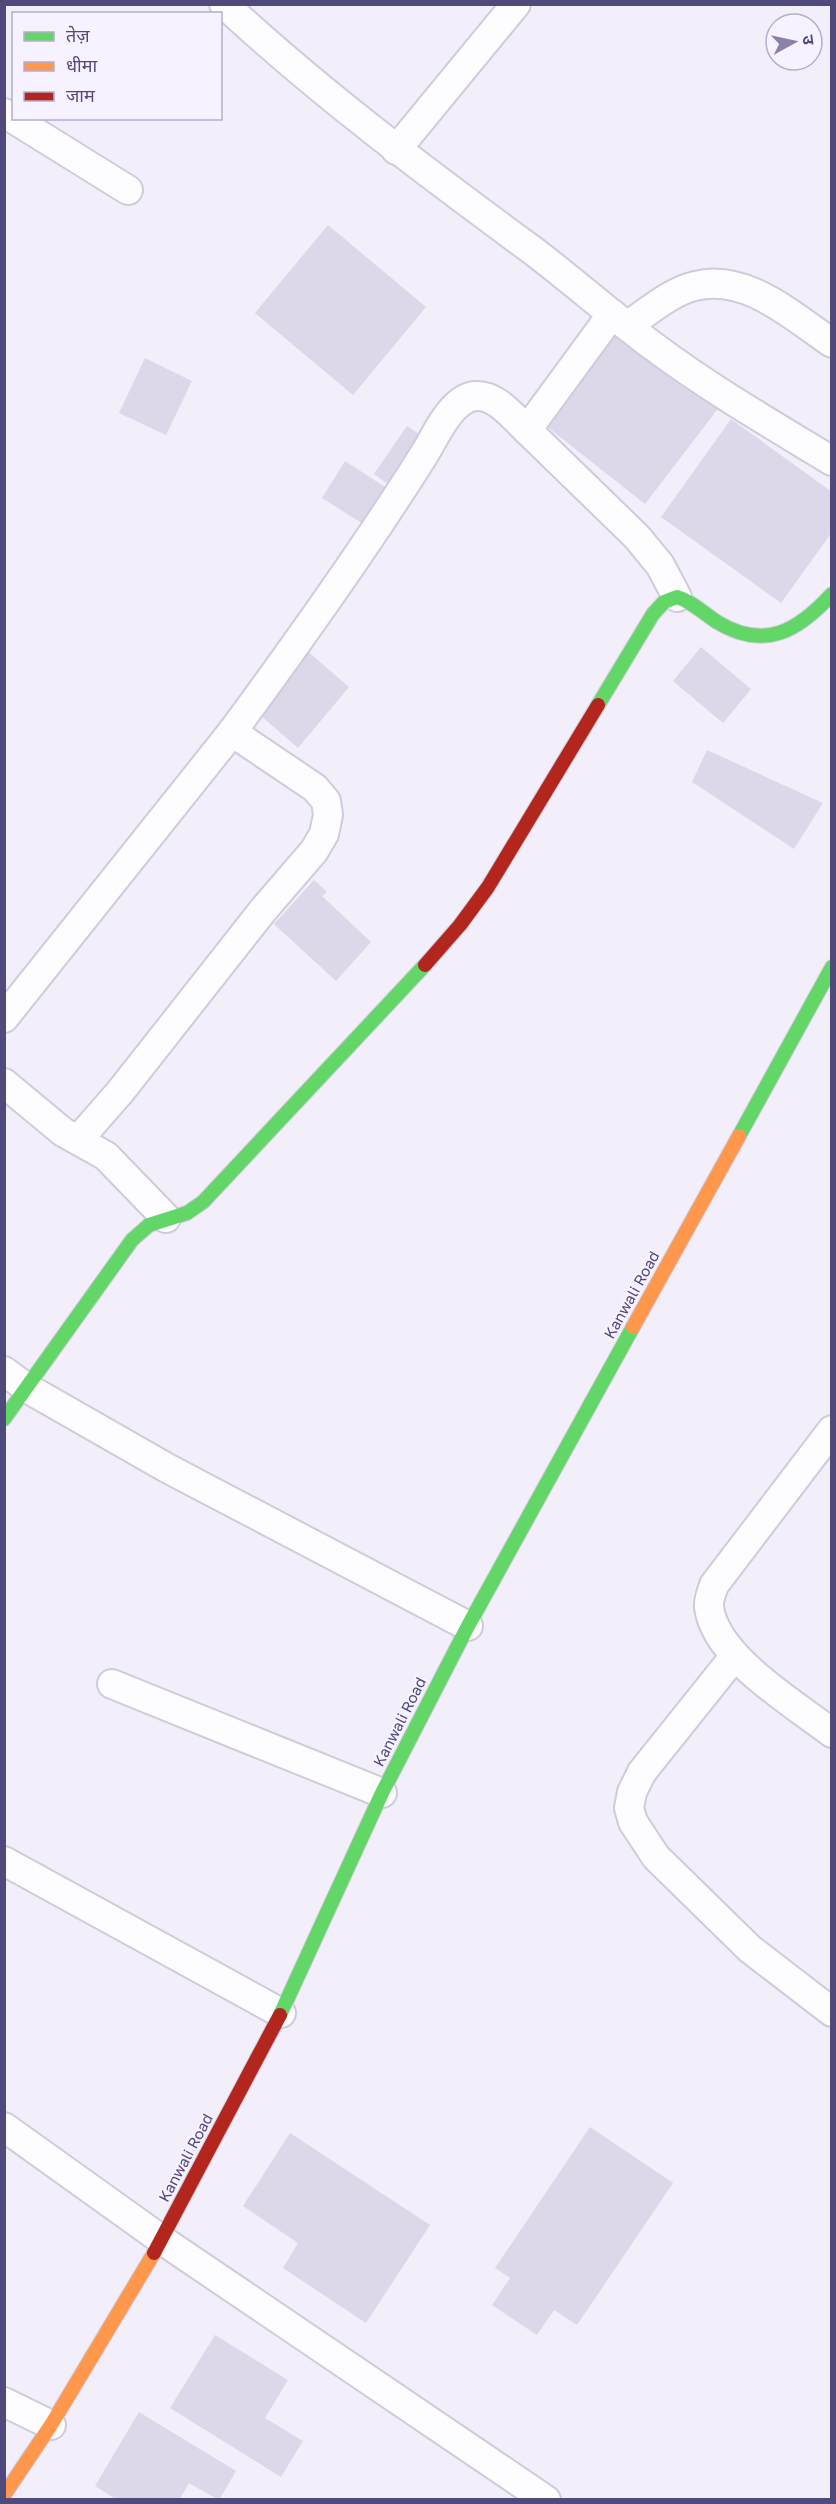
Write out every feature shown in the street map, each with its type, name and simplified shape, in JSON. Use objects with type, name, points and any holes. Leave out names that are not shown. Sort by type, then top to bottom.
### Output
[{"type":"street","points":[[224,4],[260,38],[396,150],[654,346],[831,461]]},
{"type":"street","points":[[396,150],[516,4]]},
{"type":"street","points":[[15,120],[128,190]]},
{"type":"street","points":[[527,430],[620,320],[694,286],[714,283],[738,286],[770,301],[831,343]]},
{"type":"street","points":[[4,1018],[232,732],[308,627],[399,495],[447,417],[459,403],[476,396],[497,402],[637,537],[660,565],[677,597]]},
{"type":"street","points":[[4,1419],[132,1240],[149,1225],[187,1213],[203,1202],[419,972],[459,925],[488,887],[653,614],[664,602],[677,597],[693,601],[717,622],[738,632],[766,637],[784,633],[803,624],[831,594]]},
{"type":"street","points":[[78,1140],[120,1092],[264,909],[314,850],[324,834],[328,815],[326,801],[315,788],[232,732]]},
{"type":"street","name":"Kanwali Road","points":[[4,2495],[51,2425],[162,2240],[281,2013],[382,1793],[468,1626],[831,967]]},
{"type":"street","points":[[4,1083],[63,1132],[106,1156],[166,1218]]},
{"type":"street","points":[[4,1371],[27,1388],[167,1468],[468,1626]]},
{"type":"street","points":[[831,1430],[714,1585],[708,1604],[713,1628],[734,1657],[831,1733]]},
{"type":"street","points":[[734,1657],[642,1772],[632,1792],[629,1808],[633,1822],[656,1857],[750,1949],[831,2012]]},
{"type":"street","points":[[112,1684],[382,1793]]},
{"type":"street","points":[[4,1861],[281,2013]]},
{"type":"street","points":[[4,2127],[162,2240],[546,2499]]},
{"type":"street","points":[[4,2402],[51,2425]]},
{"type":"building","points":[[328,225],[426,307],[353,395],[255,313]]},
{"type":"building","points":[[627,312],[730,393],[645,504],[541,422]]},
{"type":"building","points":[[145,358],[192,381],[166,435],[119,413]]},
{"type":"building","points":[[731,419],[832,492],[832,532],[781,603],[661,517]]},
{"type":"building","points":[[407,426],[426,439],[392,487],[374,474]]},
{"type":"building","points":[[345,461],[388,489],[365,525],[322,498]]},
{"type":"building","points":[[701,647],[751,689],[723,723],[673,681]]},
{"type":"building","points":[[305,649],[349,687],[298,748],[253,709]]},
{"type":"building","points":[[707,750],[823,803],[794,849],[692,782]]},
{"type":"building","points":[[314,880],[327,892],[322,896],[371,942],[336,981],[274,924]]},
{"type":"building","points":[[590,2127],[673,2183],[577,2325],[554,2310],[537,2335],[492,2305],[510,2278],[495,2268]]},
{"type":"building","points":[[290,2133],[430,2225],[366,2323],[283,2268],[298,2243],[243,2206]]},
{"type":"building","points":[[215,2335],[288,2380],[265,2418],[303,2441],[281,2477],[170,2408]]},
{"type":"building","points":[[139,2412],[236,2471],[219,2500],[189,2483],[179,2500],[117,2500],[95,2486]]},
{"type":"traffic: fast","points":[[598,705],[653,614],[664,602],[677,597],[734,631],[766,636],[793,627],[832,594]]},
{"type":"traffic: fast","points":[[4,1419],[132,1240],[149,1225],[187,1213],[203,1202],[425,965]]},
{"type":"traffic: fast","points":[[739,1136],[832,967]]},
{"type":"traffic: fast","points":[[280,2015],[382,1793],[468,1626],[633,1327]]},
{"type":"traffic: slow","points":[[633,1327],[739,1136]]},
{"type":"traffic: slow","points":[[4,2495],[51,2425],[154,2253]]},
{"type":"traffic: jam","points":[[425,965],[460,925],[488,887],[598,705]]},
{"type":"traffic: jam","points":[[154,2253],[280,2015]]}]
